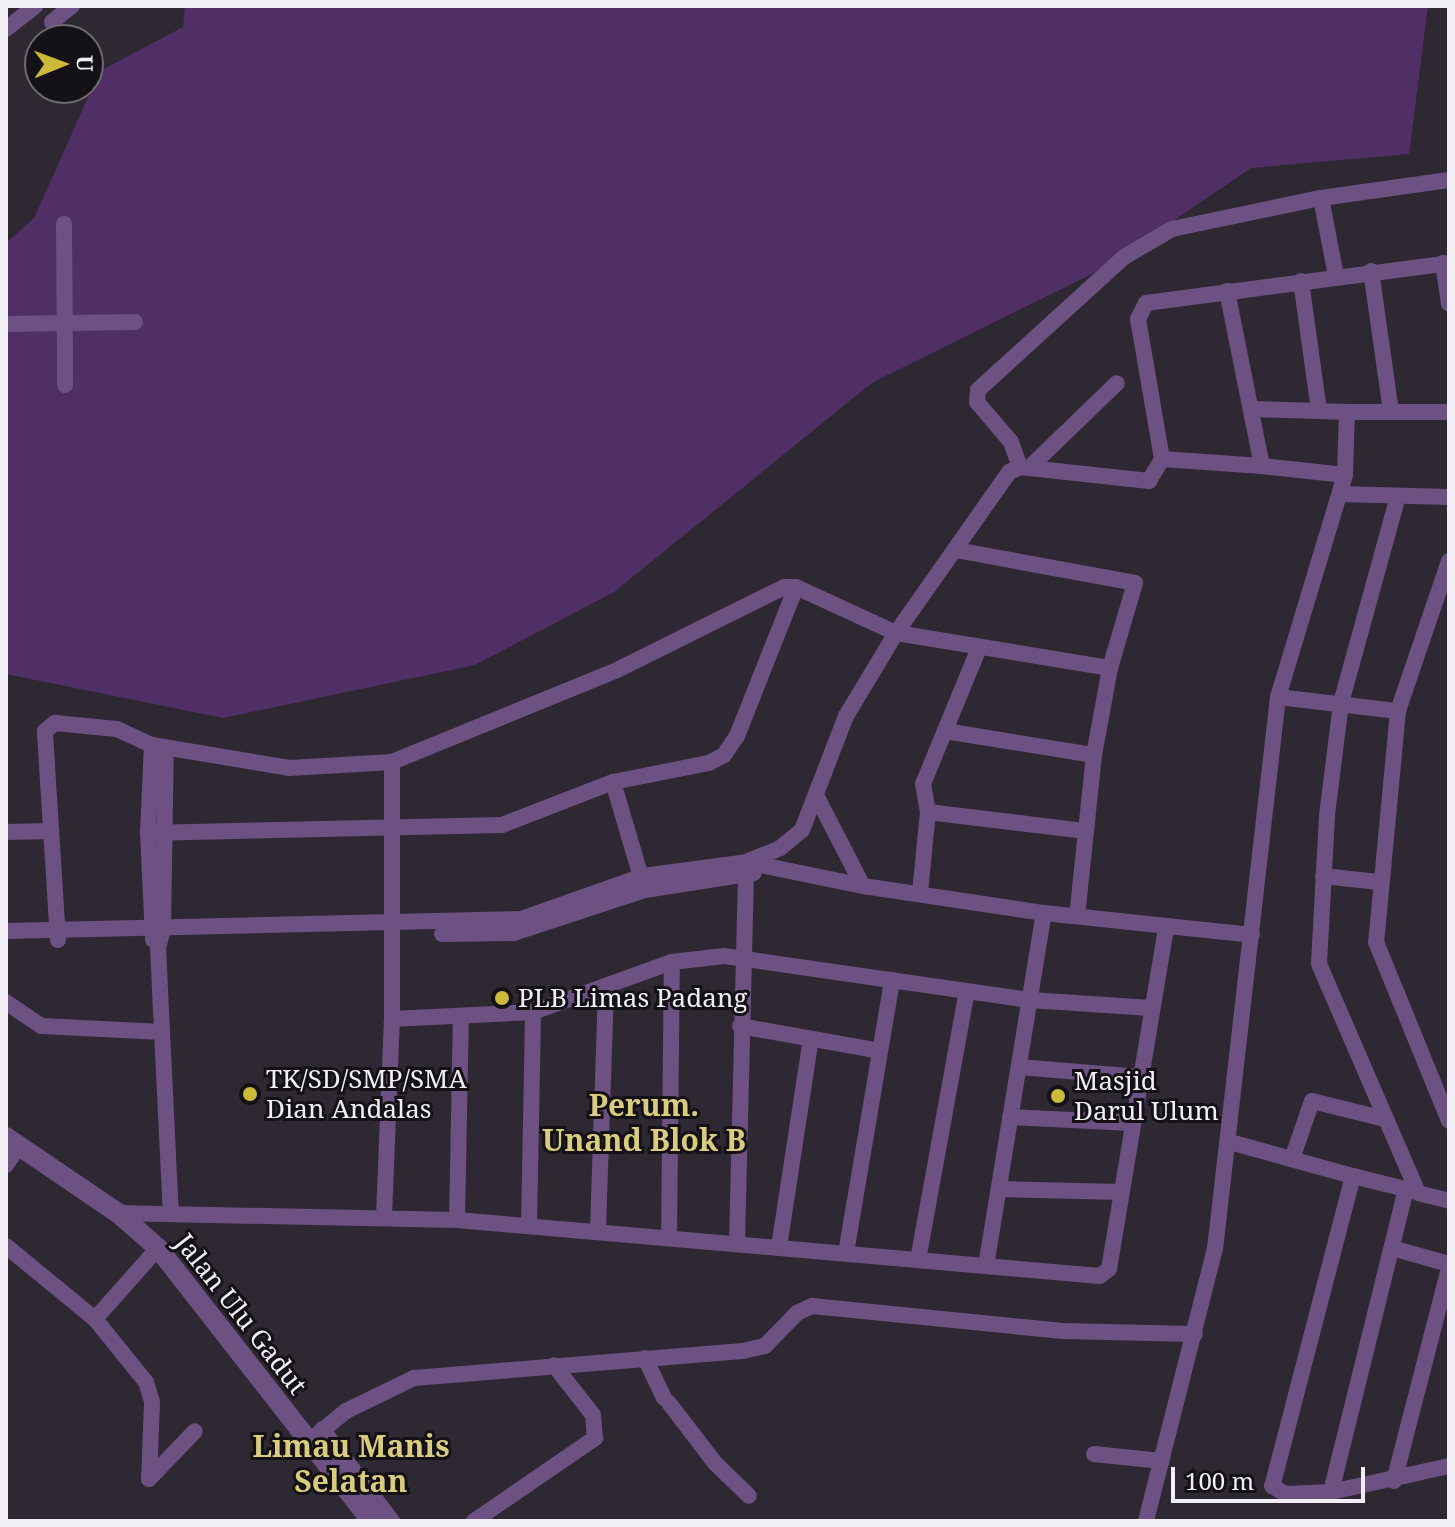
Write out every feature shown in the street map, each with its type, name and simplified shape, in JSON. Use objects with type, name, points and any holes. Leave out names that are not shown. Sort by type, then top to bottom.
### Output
[{"type":"street","points":[[6,29],[35,6]]},
{"type":"street","points":[[52,22],[72,6]]},
{"type":"street","points":[[1024,467],[1011,442],[980,407],[978,390],[1124,257],[1172,229],[1321,198],[1449,180]]},
{"type":"street","points":[[1321,198],[1336,276]]},
{"type":"street","points":[[64,224],[65,385]]},
{"type":"street","points":[[1024,467],[1141,483],[1149,481],[1162,459],[1137,313],[1146,303],[1446,263],[1449,304]]},
{"type":"street","points":[[1371,271],[1391,411]]},
{"type":"street","points":[[1301,281],[1319,411]]},
{"type":"street","points":[[1227,291],[1262,466]]},
{"type":"street","points":[[6,324],[135,322]]},
{"type":"street","points":[[746,869],[802,830],[818,799],[846,716],[896,633],[1009,472],[1024,467],[1117,383]]},
{"type":"street","points":[[1252,409],[1449,412]]},
{"type":"street","points":[[1146,1521],[1215,1249],[1230,1142],[1278,697],[1341,494],[1345,475],[1347,412]]},
{"type":"street","points":[[1162,459],[1345,475]]},
{"type":"street","points":[[1341,494],[1449,497]]},
{"type":"street","points":[[1331,1492],[1392,1248],[1412,1191],[1319,964],[1323,876],[1341,703],[1398,496]]},
{"type":"street","points":[[956,550],[1134,580],[1110,668],[1094,755],[1077,916]]},
{"type":"street","points":[[1449,561],[1398,711],[1379,882],[1379,952],[1449,1121]]},
{"type":"street","points":[[58,935],[46,726],[117,729],[159,746],[289,768],[392,762],[617,670],[779,588],[796,587],[896,633],[1110,668]]},
{"type":"street","points":[[155,833],[502,825],[613,782],[709,763],[724,755],[796,587]]},
{"type":"street","points":[[920,893],[928,812],[923,784],[979,648]]},
{"type":"street","points":[[1278,697],[1398,711]]},
{"type":"street","points":[[945,731],[1094,755]]},
{"type":"street","points":[[159,746],[155,833],[171,1214]]},
{"type":"street","points":[[384,1216],[392,1019],[395,826],[392,762]]},
{"type":"street","points":[[613,782],[644,883]]},
{"type":"street","points":[[818,799],[863,886]]},
{"type":"street","points":[[928,812],[1084,831]]},
{"type":"street","points":[[6,832],[51,831]]},
{"type":"street","points":[[737,1243],[746,869]]},
{"type":"street","points":[[6,931],[158,937],[393,930],[514,933],[644,883],[767,869],[1044,913],[1252,935]]},
{"type":"street","points":[[1323,876],[1379,882]]},
{"type":"street","points":[[986,1266],[1044,913]]},
{"type":"street","points":[[118,1213],[384,1216],[457,1220],[1100,1276],[1109,1269],[1166,927]]},
{"type":"street","points":[[6,940],[58,935]]},
{"type":"street","points":[[392,1019],[533,1012],[672,962],[744,956],[1030,1000],[1151,1008]]},
{"type":"street","points":[[669,1237],[672,962]]},
{"type":"street","points":[[846,1253],[892,980]]},
{"type":"street","points":[[598,1230],[606,986]]},
{"type":"street","points":[[918,1260],[967,991]]},
{"type":"street","points":[[6,1002],[41,1026],[162,1032]]},
{"type":"street","points":[[529,1225],[533,1012]]},
{"type":"street","points":[[457,1220],[461,1017]]},
{"type":"street","points":[[740,1026],[880,1051]]},
{"type":"street","points":[[779,1247],[811,1039]]},
{"type":"street","points":[[1019,1067],[1140,1077]]},
{"type":"street","points":[[1292,1159],[1312,1101],[1385,1119]]},
{"type":"street","points":[[1010,1117],[1132,1123]]},
{"type":"street","points":[[6,1165],[12,1142]]},
{"type":"street","name":"Jalan Ulu Gadut","points":[[12,1142],[118,1213],[158,1248],[315,1436],[371,1521]]},
{"type":"street","points":[[1230,1142],[1449,1201]]},
{"type":"street","points":[[1353,1176],[1271,1481],[1274,1490],[1286,1494],[1331,1492],[1394,1481],[1449,1466]]},
{"type":"street","points":[[999,1189],[1121,1192]]},
{"type":"street","points":[[6,1246],[95,1319],[146,1382],[152,1402],[149,1479],[195,1431]]},
{"type":"street","points":[[95,1319],[158,1248]]},
{"type":"street","points":[[1392,1248],[1449,1266],[1394,1481]]},
{"type":"street","points":[[392,1521],[315,1436],[414,1378],[765,1346],[797,1313],[812,1306],[1063,1331],[1195,1334]]},
{"type":"street","points":[[645,1358],[667,1400],[715,1463],[749,1496]]},
{"type":"street","points":[[474,1521],[595,1438],[593,1415],[554,1365]]},
{"type":"street","points":[[1094,1454],[1162,1461]]},
{"type":"shaded area","points":[[185,6],[1428,6],[1409,154],[1251,168],[1102,269],[873,382],[614,592],[475,665],[223,718],[6,674],[6,243],[34,218],[85,104],[104,104],[104,69],[183,27]]},
{"type":"place","name":"PLB Limas Padang","points":[[502,998]]},
{"type":"place","name":"TK/SD/SMP/SMA Dian Andalas","points":[[250,1094]]},
{"type":"place","name":"Masjid Darul Ulum","points":[[1058,1096]]},
{"type":"district","name":"Perum. Unand Blok B","points":[[644,1122]]},
{"type":"district","name":"Limau Manis Selatan","points":[[351,1463]]}]
